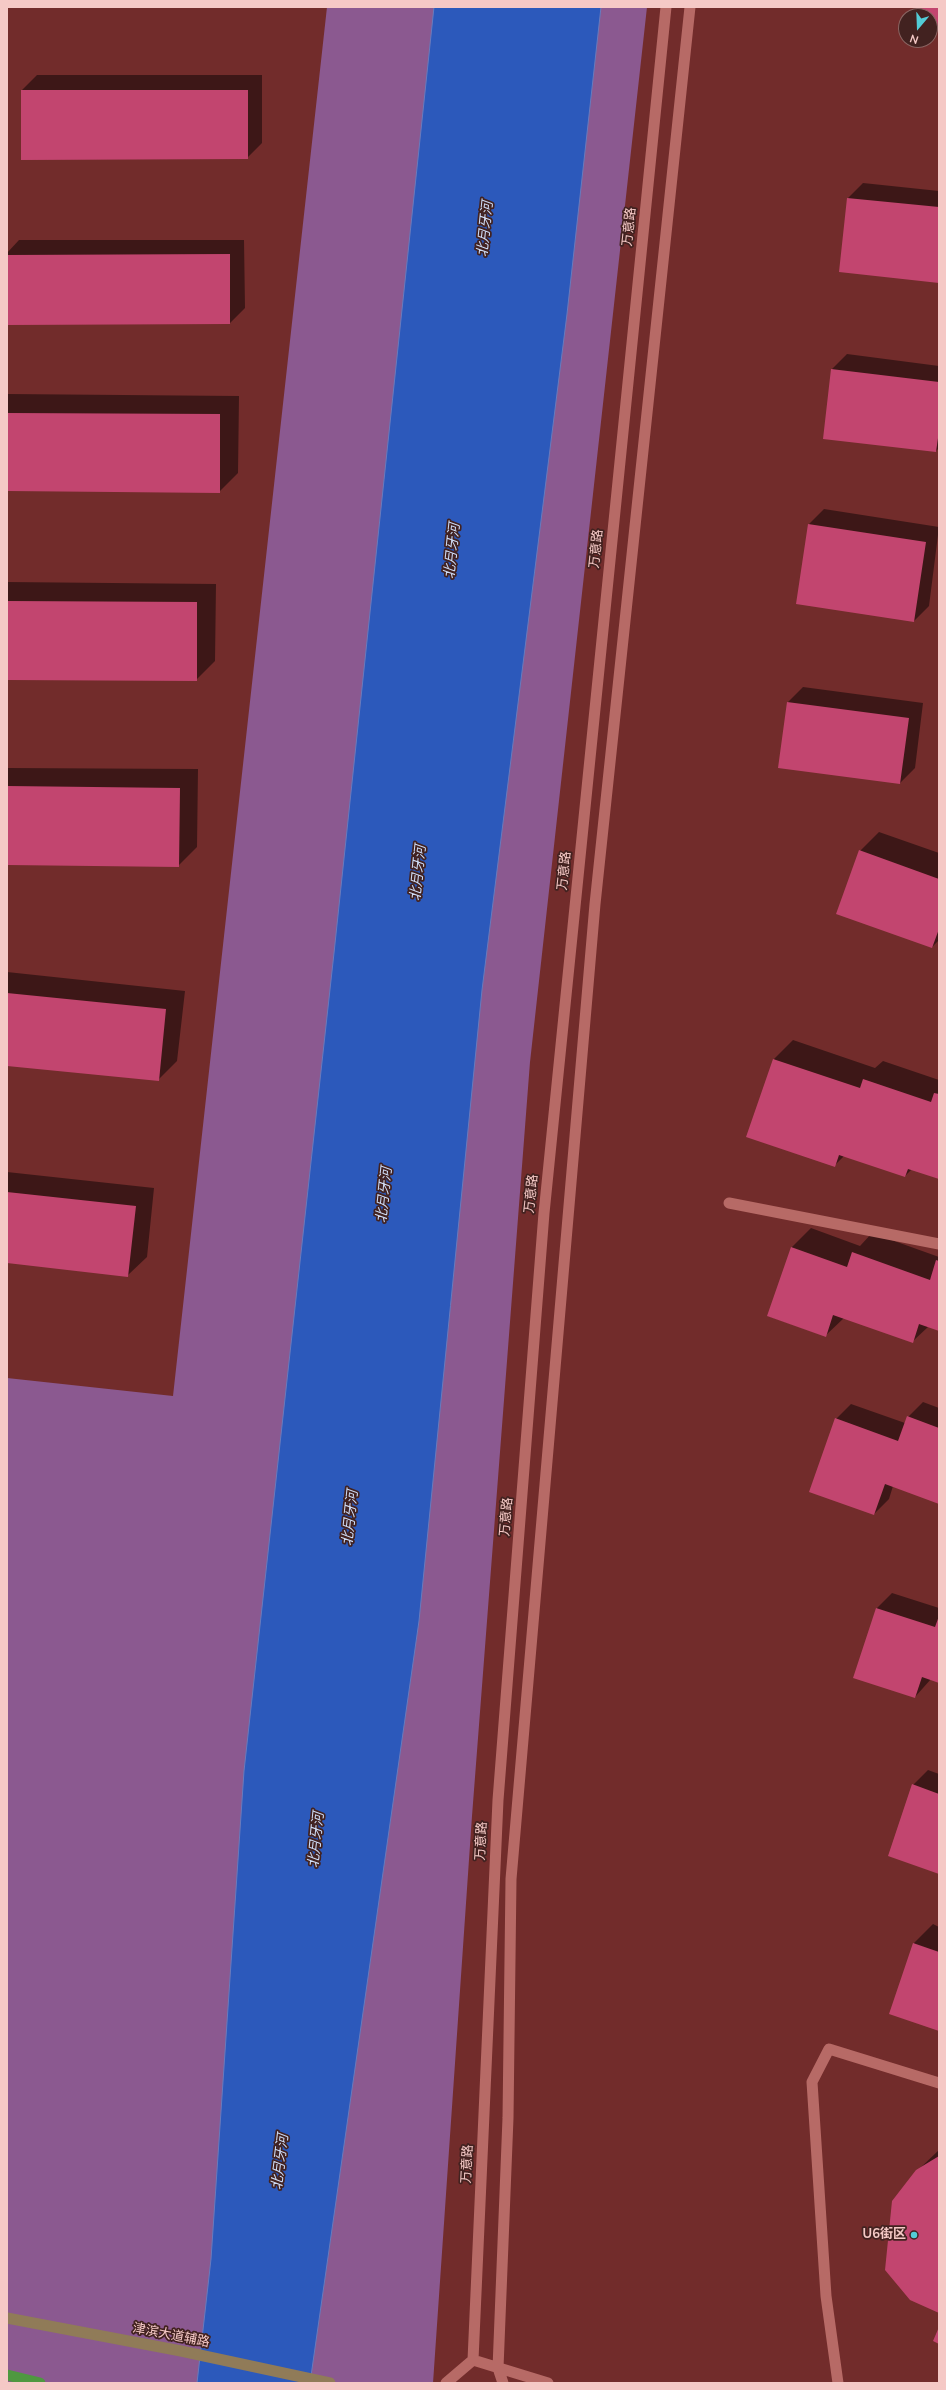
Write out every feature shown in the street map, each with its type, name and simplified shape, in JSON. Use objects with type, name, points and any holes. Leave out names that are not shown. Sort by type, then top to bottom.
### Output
[{"type":"highway","points":[[7,2375],[40,2383]]},
{"type":"main road","name":"津滨大道辅路","points":[[7,2318],[180,2351],[330,2383]]},
{"type":"street","name":"万意路","points":[[473,2360],[498,1800],[544,1221],[666,7]]},
{"type":"street","points":[[503,2383],[498,2368],[508,2118],[512,1871],[595,904],[690,7]]},
{"type":"street","points":[[729,1203],[939,1244]]},
{"type":"street","points":[[838,2383],[826,2296],[812,2082],[829,2049],[939,2083]]},
{"type":"street","points":[[446,2383],[473,2360],[548,2383]]},
{"type":"shaded area","points":[[327,7],[647,7],[530,1062],[472,1816],[433,2383],[7,2383],[7,1378],[173,1396]]},
{"type":"water","name":"北月牙河","points":[[434,7],[601,7],[567,314],[482,990],[419,1621],[310,2383],[197,2383],[211,2259],[244,1771],[334,953]]},
{"type":"building","points":[[939,7],[939,30],[938,8],[916,8]]},
{"type":"building","points":[[21,90],[248,90],[248,159],[21,160]]},
{"type":"building","points":[[847,198],[939,207],[939,283],[839,272]]},
{"type":"building","points":[[230,254],[230,324],[7,325],[7,255]]},
{"type":"building","points":[[831,369],[939,382],[939,431],[936,452],[823,439]]},
{"type":"building","points":[[7,413],[220,414],[220,493],[7,491]]},
{"type":"building","points":[[808,524],[926,542],[914,622],[796,604]]},
{"type":"building","points":[[7,601],[197,602],[197,681],[7,680]]},
{"type":"building","points":[[787,702],[909,718],[900,784],[778,768]]},
{"type":"building","points":[[7,786],[180,788],[179,867],[7,865]]},
{"type":"building","points":[[859,850],[939,879],[939,929],[932,948],[836,914]]},
{"type":"building","points":[[7,993],[166,1009],[159,1081],[7,1066]]},
{"type":"building","points":[[773,1059],[860,1088],[863,1079],[931,1102],[934,1093],[939,1094],[939,1179],[908,1169],[905,1177],[839,1155],[835,1167],[746,1137]]},
{"type":"building","points":[[7,1192],[136,1206],[128,1277],[7,1263]]},
{"type":"building","points":[[791,1247],[847,1267],[852,1252],[930,1280],[936,1260],[939,1261],[939,1331],[919,1324],[913,1343],[833,1315],[826,1337],[767,1316]]},
{"type":"building","points":[[907,1416],[939,1428],[939,1504],[885,1484],[874,1515],[809,1492],[835,1418],[898,1441]]},
{"type":"building","points":[[876,1608],[935,1627],[939,1616],[939,1683],[922,1677],[915,1698],[853,1678]]},
{"type":"building","points":[[912,1784],[939,1794],[939,1874],[888,1856]]},
{"type":"building","points":[[913,1943],[939,1952],[939,2031],[889,2014]]},
{"type":"building","name":"U6街区","points":[[939,2156],[939,2313],[910,2300],[885,2270],[892,2201],[916,2170]]},
{"type":"building","points":[[939,2327],[939,2344],[933,2341]]},
{"type":"place","name":"U6街区","points":[[914,2235]]}]
